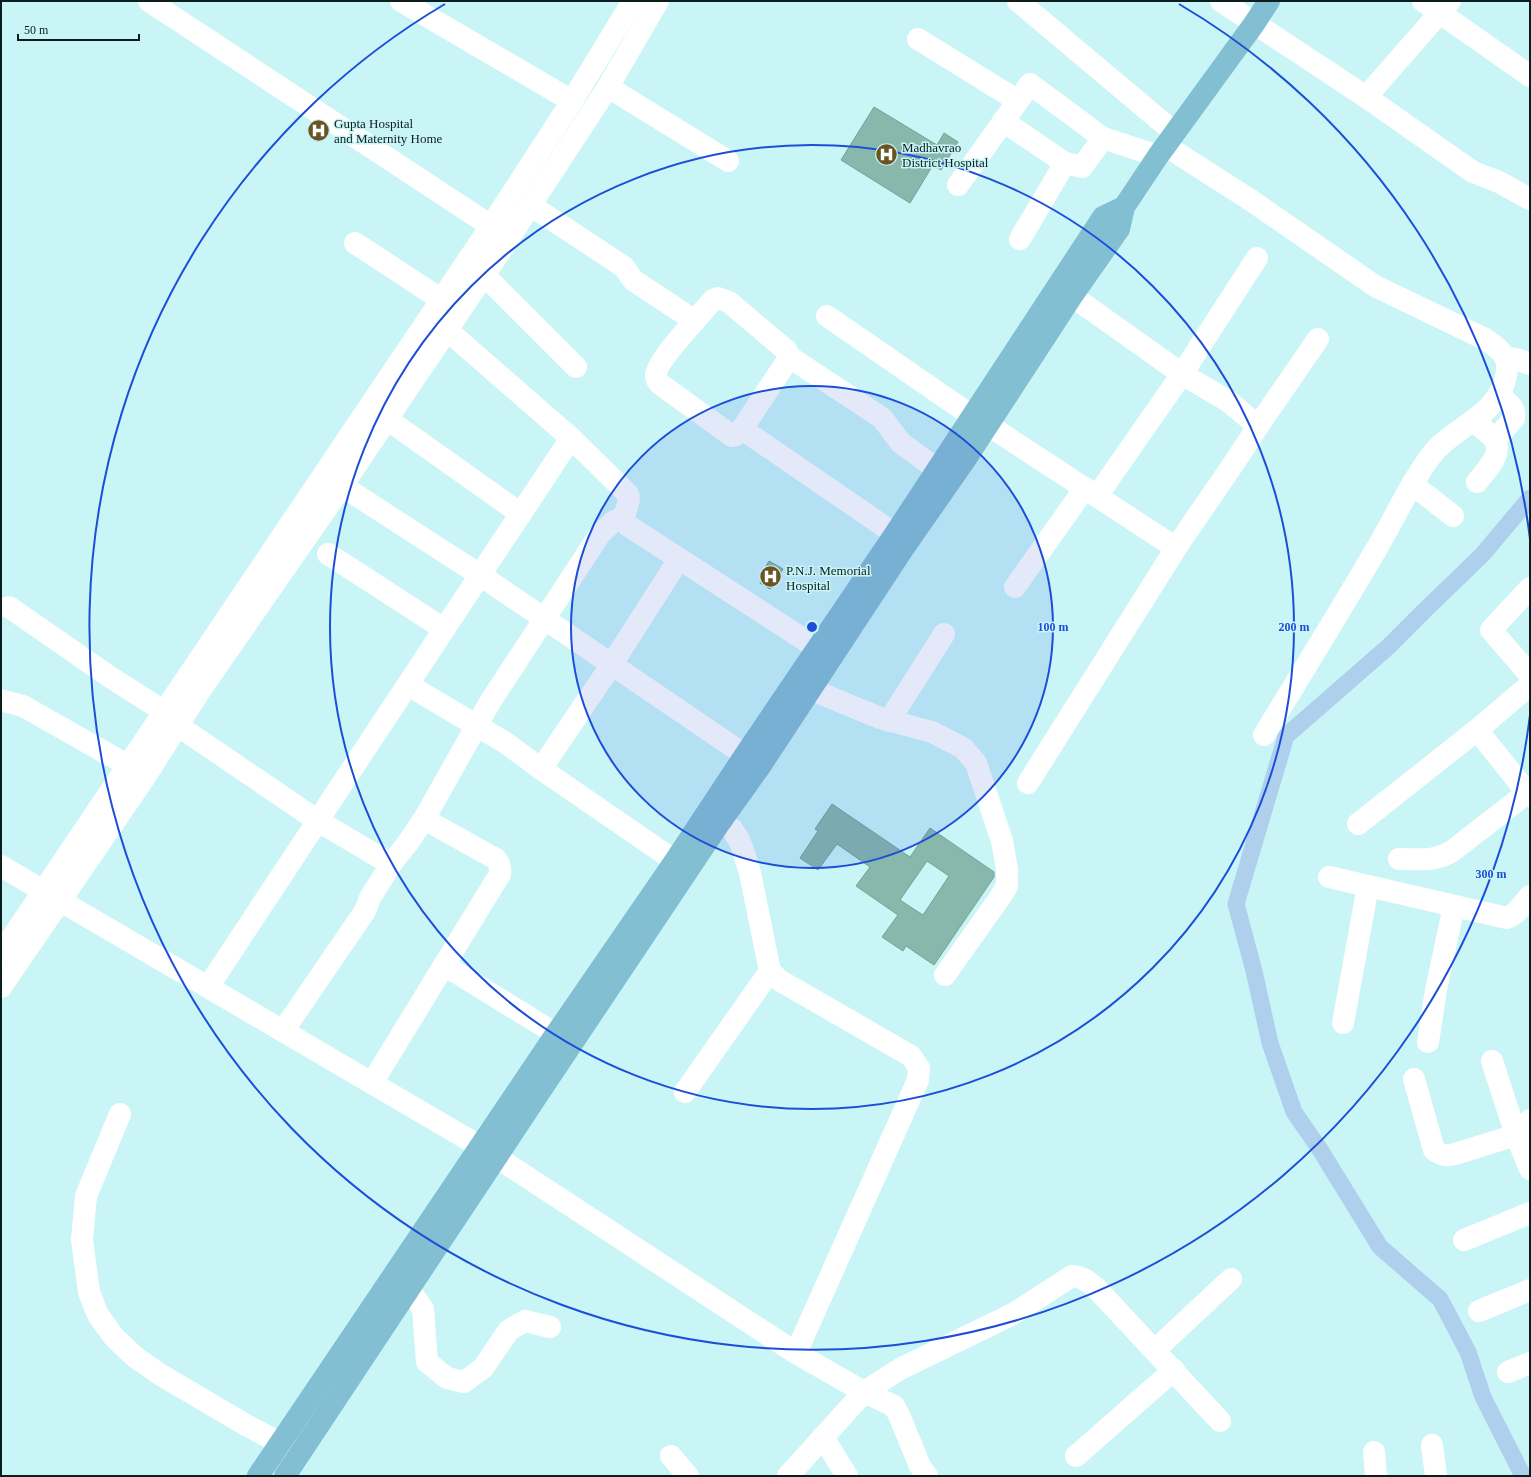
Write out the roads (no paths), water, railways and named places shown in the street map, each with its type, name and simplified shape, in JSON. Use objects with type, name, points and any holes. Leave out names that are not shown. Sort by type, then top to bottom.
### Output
[{"type":"main road","points":[[258,1476],[489,1152],[721,821],[817,648],[938,470],[980,421],[1072,296],[1119,229],[1124,207],[1166,145],[1269,1]]},
{"type":"main road","points":[[285,1476],[409,1289],[556,1034],[675,861],[745,755],[772,731],[810,689],[980,421],[1103,218],[1124,207]]},
{"type":"street","points":[[401,1],[572,101]]},
{"type":"street","points":[[1,954],[52,896],[145,777],[171,718],[572,101],[633,1]]},
{"type":"street","points":[[1,987],[52,896],[129,766],[171,718],[342,486],[509,238],[608,87],[658,1]]},
{"type":"street","points":[[1018,1],[1166,145],[1249,199],[1375,286],[1486,339],[1498,347],[1506,357],[1508,366],[1505,382],[1499,395],[1474,421],[1439,447],[1432,455],[1412,484],[1378,547],[1264,735]]},
{"type":"street","points":[[1221,1],[1366,97],[1473,172],[1499,182],[1530,198]]},
{"type":"street","points":[[158,3],[509,238]]},
{"type":"street","points":[[1366,97],[1437,5],[1530,76]]},
{"type":"street","points":[[918,39],[1018,101]]},
{"type":"street","points":[[958,185],[1030,84],[1103,138],[1166,145]]},
{"type":"street","points":[[608,87],[728,161]]},
{"type":"street","points":[[1004,121],[1065,163],[1082,167],[1103,138]]},
{"type":"street","points":[[1020,239],[1065,163]]},
{"type":"street","points":[[530,205],[624,267],[633,280],[695,321]]},
{"type":"street","points":[[355,243],[442,300]]},
{"type":"street","points":[[1015,587],[1182,374],[1258,258]]},
{"type":"street","points":[[484,275],[576,367]]},
{"type":"street","points":[[1072,296],[1182,374],[1228,401],[1252,419],[1258,426]]},
{"type":"street","points":[[788,356],[787,361],[742,429],[736,435],[729,435],[660,384],[657,381],[656,376],[664,357],[713,300],[718,298],[724,299],[787,352],[788,356],[882,418],[901,443],[938,470]]},
{"type":"street","points":[[827,316],[942,397],[1176,548]]},
{"type":"street","points":[[447,330],[571,438],[628,494],[629,502],[623,517],[624,522],[627,525],[817,648]]},
{"type":"street","points":[[1028,783],[1201,509],[1234,464],[1258,426],[1318,339]]},
{"type":"street","points":[[1506,357],[1530,364]]},
{"type":"street","points":[[1495,440],[1514,418],[1515,413],[1514,409],[1499,395]]},
{"type":"street","points":[[387,419],[521,514]]},
{"type":"street","points":[[1474,421],[1495,440],[1496,452],[1494,458],[1477,482]]},
{"type":"street","points":[[742,429],[895,534]]},
{"type":"street","points":[[208,987],[571,438]]},
{"type":"street","points":[[1412,484],[1452,516]]},
{"type":"street","points":[[342,486],[480,575],[745,755]]},
{"type":"street","points":[[283,1031],[365,911],[370,898],[391,864],[424,819],[476,726],[544,618],[600,534],[613,522],[623,517]]},
{"type":"street","points":[[328,554],[444,629]]},
{"type":"street","points":[[541,769],[612,664],[679,559]]},
{"type":"street","points":[[1530,588],[1491,630],[1530,675]]},
{"type":"street","points":[[9,607],[318,821],[391,864]]},
{"type":"street","points":[[889,720],[944,634]]},
{"type":"street","points":[[408,685],[506,743],[541,769],[675,861]]},
{"type":"street","points":[[1358,824],[1477,730],[1530,685]]},
{"type":"street","points":[[810,689],[889,720],[932,732],[963,748],[976,763],[1002,841],[1007,869],[1006,886],[1001,896],[945,975]]},
{"type":"street","points":[[1,700],[23,706],[129,766]]},
{"type":"street","points":[[1399,859],[1428,860],[1440,858],[1451,852],[1529,794],[1477,730]]},
{"type":"street","points":[[372,1083],[500,874],[501,869],[500,864],[496,859],[424,819]]},
{"type":"street","points":[[721,821],[732,830],[739,840],[743,850],[770,971],[779,980],[911,1056],[919,1068],[918,1080],[796,1353]]},
{"type":"street","points":[[1,866],[489,1152],[796,1353],[864,1392],[894,1406],[920,1466],[927,1476]]},
{"type":"street","points":[[1329,877],[1507,918],[1518,911],[1530,896]]},
{"type":"street","points":[[1343,1023],[1368,886]]},
{"type":"street","points":[[1428,1042],[1436,990],[1454,906]]},
{"type":"street","points":[[444,965],[556,1034]]},
{"type":"street","points":[[685,1092],[770,971]]},
{"type":"street","points":[[1492,1061],[1523,1128],[1530,1169]]},
{"type":"street","points":[[1414,1079],[1434,1150],[1441,1155],[1448,1156],[1455,1154],[1523,1128]]},
{"type":"street","points":[[120,1114],[86,1196],[82,1240],[89,1292],[98,1315],[114,1337],[135,1356],[161,1375],[246,1425],[300,1454]]},
{"type":"street","points":[[1464,1240],[1530,1213]]},
{"type":"street","points":[[788,1476],[864,1392],[900,1369],[971,1336],[1013,1314],[1072,1276],[1081,1277],[1087,1280],[1174,1370],[1220,1421]]},
{"type":"street","points":[[1155,1350],[1231,1279]]},
{"type":"street","points":[[409,1289],[423,1309],[427,1362],[447,1378],[464,1382],[483,1368],[510,1330],[525,1321],[550,1327]]},
{"type":"street","points":[[1479,1311],[1530,1290]]},
{"type":"street","points":[[1508,1372],[1530,1363]]},
{"type":"street","points":[[1076,1456],[1174,1370]]},
{"type":"street","points":[[823,1437],[847,1476]]},
{"type":"street","points":[[1432,1445],[1436,1476]]},
{"type":"street","points":[[1374,1452],[1376,1476]]},
{"type":"street","points":[[671,1456],[688,1476]]},
{"type":"waterway","points":[[1523,1476],[1483,1397],[1468,1352],[1440,1299],[1380,1247],[1319,1148],[1294,1112],[1270,1043],[1254,971],[1236,904],[1286,736],[1388,647],[1482,555],[1530,498]]},
{"type":"place","name":"Gupta Hospital and Maternity Home","points":[[319,130]]},
{"type":"place","name":"Madhavrao District Hospital","points":[[886,154]]},
{"type":"place","name":"P.N.J. Memorial Hospital","points":[[770,577]]}]
